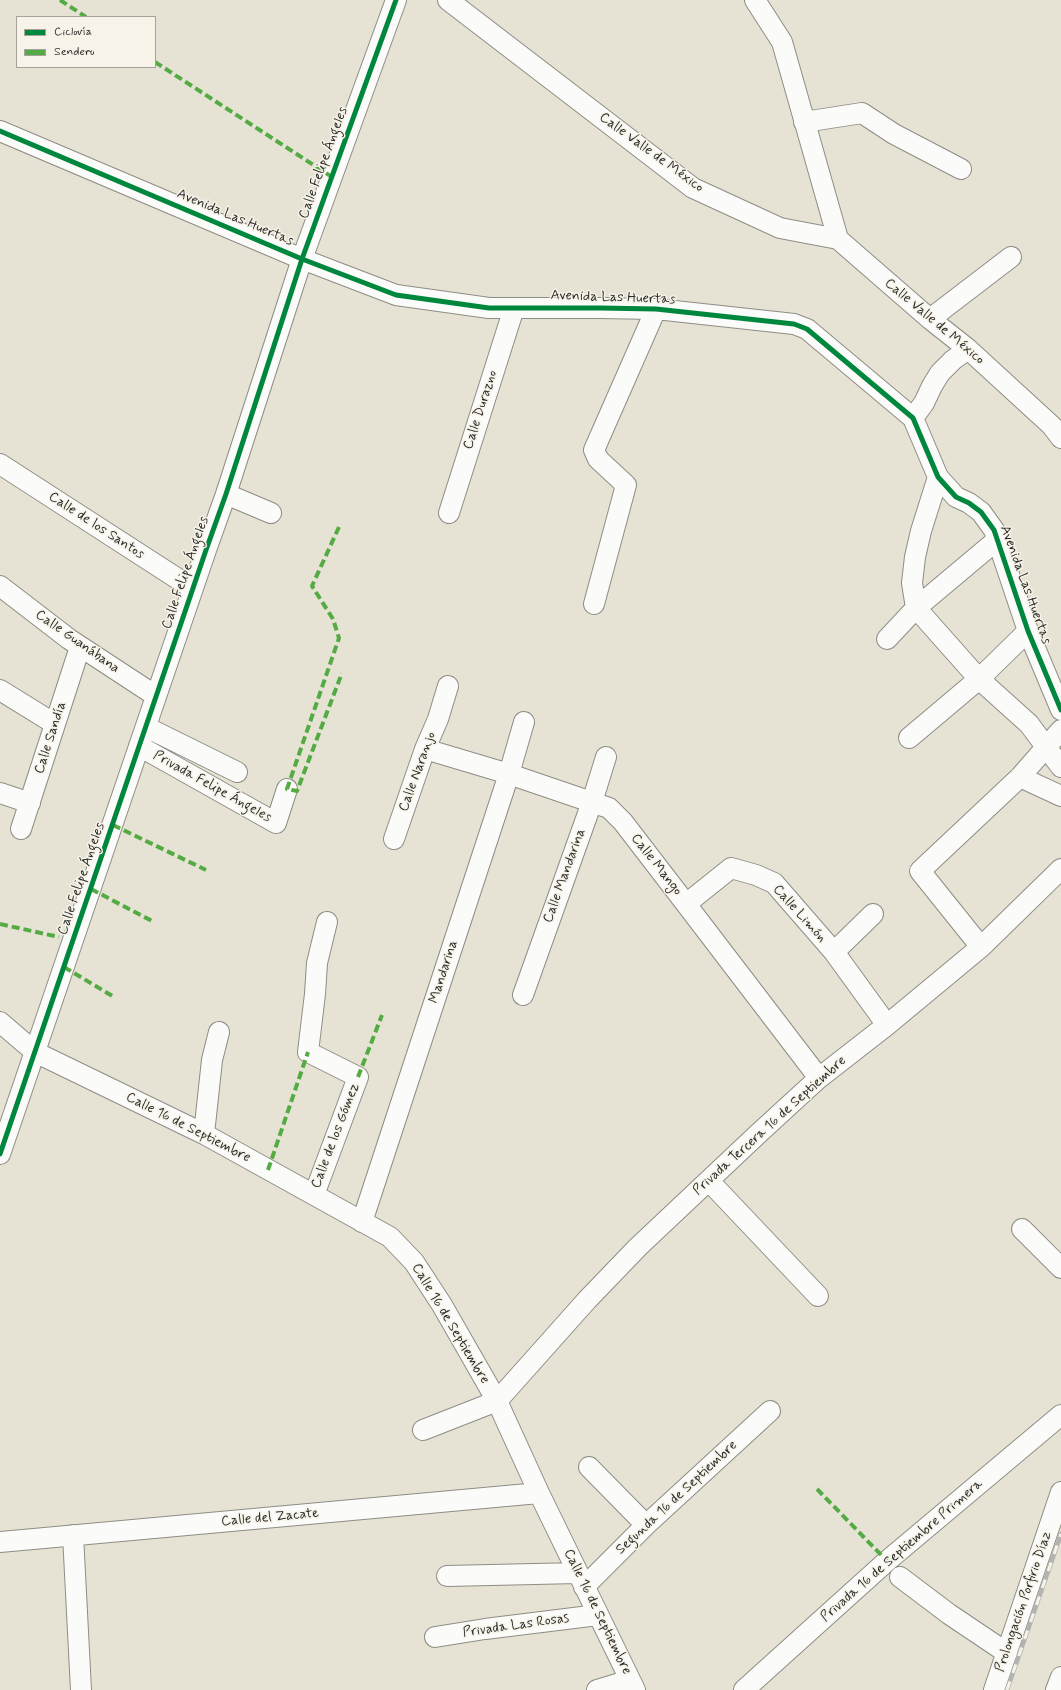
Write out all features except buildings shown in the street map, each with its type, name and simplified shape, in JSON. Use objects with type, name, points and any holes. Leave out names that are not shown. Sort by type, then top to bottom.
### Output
[{"type":"street","name":"Calle Felipe Ángeles","points":[[0,1154],[36,1052],[192,588],[226,494],[302,259],[396,0]]},
{"type":"street","name":"Calle Valle de México","points":[[448,0],[693,188],[780,228],[838,240],[930,319],[968,349],[1058,430]]},
{"type":"street","points":[[755,0],[782,42],[838,240]]},
{"type":"street","points":[[804,122],[862,113],[894,134],[961,169]]},
{"type":"street","name":"Avenida Las Huertas","points":[[0,131],[302,259],[396,295],[489,308],[656,309],[794,324],[807,329],[913,418],[938,477],[956,497],[969,503],[981,512],[994,530],[1028,631],[1061,710]]},
{"type":"street","points":[[930,319],[1011,257]]},
{"type":"street","name":"Calle Durazno","points":[[449,513],[514,308]]},
{"type":"street","points":[[594,604],[626,485],[598,459],[594,450],[656,309]]},
{"type":"street","points":[[913,418],[924,403],[940,373],[953,360],[968,349]]},
{"type":"street","name":"Calle de los Santos","points":[[0,464],[192,588]]},
{"type":"street","points":[[938,477],[921,531],[915,557],[912,583],[916,608],[979,679],[1029,724],[1061,768]]},
{"type":"street","points":[[226,494],[271,514]]},
{"type":"street","points":[[887,639],[916,608],[998,540]]},
{"type":"street","name":"Calle Guanábana","points":[[0,586],[80,647],[156,696]]},
{"type":"street","points":[[909,738],[979,679],[1028,631]]},
{"type":"street","name":"Calle Sandía","points":[[21,829],[80,647]]},
{"type":"street","name":"Calle Naranjo","points":[[394,838],[425,749],[438,719],[448,686]]},
{"type":"street","points":[[0,690],[55,724]]},
{"type":"street","name":"Mandarina","points":[[362,1222],[524,722]]},
{"type":"street","points":[[146,727],[237,772]]},
{"type":"street","points":[[981,947],[920,871],[1020,777],[1061,730]]},
{"type":"street","name":"Privada Felipe Ángeles","points":[[139,746],[276,823],[287,789]]},
{"type":"street","name":"Calle Mango","points":[[425,749],[508,774],[609,808],[623,822],[819,1078]]},
{"type":"street","name":"Calle Mandarina","points":[[523,995],[592,802],[606,757]]},
{"type":"street","points":[[1020,777],[1061,796]]},
{"type":"street","points":[[0,793],[30,803]]},
{"type":"street","name":"Calle Limón","points":[[686,904],[731,868],[756,875],[774,883],[834,952],[887,1025]]},
{"type":"street","name":"Privada Tercera 16 de Septiembre","points":[[497,1401],[587,1300],[638,1247],[709,1180],[819,1078],[887,1025],[981,947],[1061,869]]},
{"type":"street","points":[[834,952],[873,914]]},
{"type":"street","name":"Calle de los Gómez","points":[[314,1195],[358,1077],[308,1052],[315,994],[316,963],[327,922]]},
{"type":"street","name":"Calle 16 de Septiembre","points":[[0,1022],[36,1052],[204,1134],[390,1237],[414,1262],[442,1305],[497,1401],[539,1493],[632,1685]]},
{"type":"street","points":[[204,1134],[212,1060],[219,1032]]},
{"type":"street","points":[[709,1180],[818,1296]]},
{"type":"street","points":[[1022,1228],[1061,1268]]},
{"type":"street","points":[[423,1430],[497,1401]]},
{"type":"street","name":"Segunda 16 de Septiembre","points":[[581,1580],[646,1525],[770,1411]]},
{"type":"street","name":"Privada 16 de Septiembre Primera","points":[[744,1690],[887,1561],[1061,1415]]},
{"type":"street","points":[[589,1467],[646,1525]]},
{"type":"street","name":"Prolongación Porfirio Díaz","points":[[994,1690],[1061,1492]]},
{"type":"street","name":"Calle del Zacate","points":[[0,1542],[539,1493]]},
{"type":"street","points":[[73,1535],[81,1690]]},
{"type":"street","points":[[447,1576],[581,1580]]},
{"type":"street","points":[[900,1577],[949,1614],[1007,1653]]},
{"type":"street","name":"Privada Las Rosas","points":[[435,1637],[485,1629],[598,1615]]},
{"type":"street","points":[[1056,1690],[1061,1677]]},
{"type":"street","points":[[597,1690],[632,1685]]},
{"type":"railway","points":[[1007,1690],[1061,1534]]},
{"type":"marked path","points":[[60,0],[84,16]]},
{"type":"marked path","points":[[156,63],[332,177]]},
{"type":"marked path","points":[[339,527],[312,586],[333,619],[339,638],[287,789],[297,791],[342,673]]},
{"type":"marked path","points":[[113,825],[206,870]]},
{"type":"marked path","points":[[91,889],[152,921]]},
{"type":"marked path","points":[[0,924],[59,937]]},
{"type":"marked path","points":[[64,967],[114,997]]},
{"type":"marked path","points":[[358,1077],[382,1015]]},
{"type":"marked path","points":[[268,1170],[308,1052]]},
{"type":"marked path","points":[[817,1489],[887,1561]]},
{"type":"cycle path","points":[[0,1154],[226,494],[302,259],[396,0]]},
{"type":"cycle path","points":[[0,131],[302,259],[396,295],[489,308],[656,309],[794,324],[807,329],[913,418],[938,477],[956,497],[969,503],[981,512],[994,530],[1028,631],[1061,710]]}]
